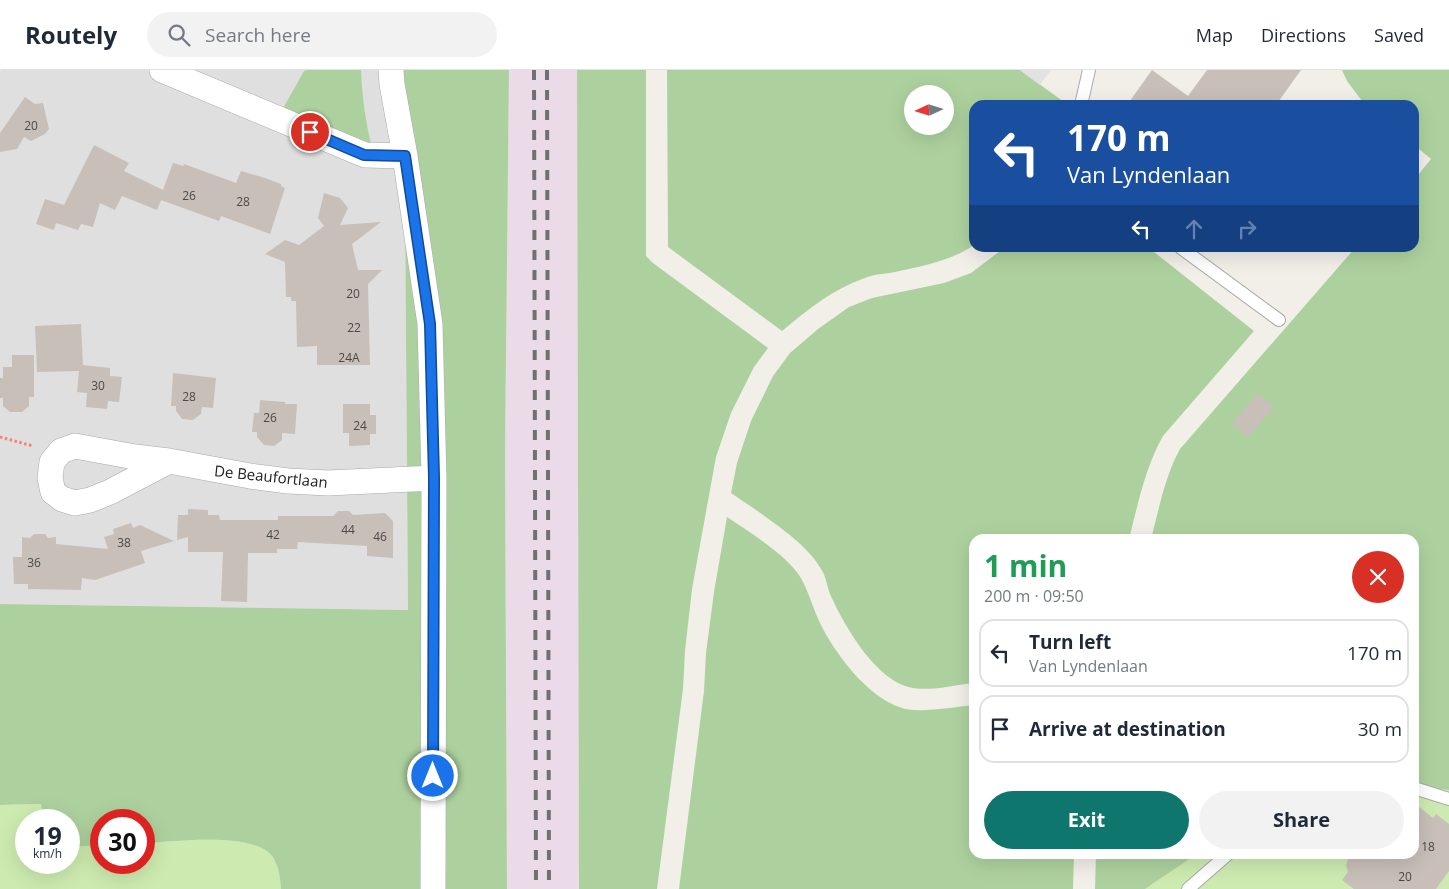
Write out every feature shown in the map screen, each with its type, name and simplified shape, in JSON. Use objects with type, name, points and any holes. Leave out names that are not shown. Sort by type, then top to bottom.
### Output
[{"type":"street","points":[[162,70],[364,155],[405,156]]},
{"type":"street","points":[[391,70],[430,324],[434,478],[433,889]]},
{"type":"street","name":"De Beaufortlaan","points":[[56,456],[60,451],[76,446],[250,476],[328,483],[434,478]]},
{"type":"street","points":[[56,456],[52,462],[50,478],[53,492],[62,500],[76,504],[110,492],[169,461]]},
{"type":"lane","points":[[1082,100],[1087,71]]},
{"type":"lane","points":[[1186,252],[1279,320]]},
{"type":"lane","points":[[1419,790],[1449,799]]},
{"type":"lane","points":[[1188,889],[1222,859]]},
{"type":"path","points":[[0,437],[40,448],[56,456]]},
{"type":"shaded area","points":[[1,70],[404,70],[408,610],[0,604]]},
{"type":"shaded area","points":[[509,70],[577,70],[579,889],[507,889],[505,455]]},
{"type":"shaded area","points":[[1020,70],[1051,70],[1040,85]]},
{"type":"green space","points":[[361,70],[368,132],[373,152],[281,112],[304,71]]},
{"type":"green space","points":[[404,70],[509,70],[505,455],[507,889],[281,889],[280,876],[276,864],[272,856],[262,848],[248,843],[230,841],[192,840],[155,842],[155,809],[90,809],[90,846],[80,846],[80,809],[42,809],[41,804],[0,805],[0,604],[408,610]]},
{"type":"green space","points":[[577,70],[646,70],[646,256],[768,348],[754,367],[731,413],[716,457],[692,589],[683,689],[657,889],[579,889]]},
{"type":"green space","points":[[667,70],[1020,70],[1061,100],[969,100],[969,248],[936,262],[872,276],[853,283],[842,288],[801,315],[782,331],[668,247]]},
{"type":"green space","points":[[1342,70],[1449,70],[1449,790],[1419,786],[1419,534],[1152,534],[1166,481],[1180,449],[1352,252],[1419,252],[1419,174],[1431,159],[1419,149],[1419,100],[1361,100],[1347,81]]},
{"type":"green space","points":[[999,252],[1154,252],[1254,331],[1163,436],[1151,461],[1130,534],[969,534],[969,684],[920,689],[899,684],[874,664],[844,621],[830,594],[823,572],[805,548],[781,528],[731,493],[737,463],[751,421],[773,376],[790,353],[818,329],[849,307],[872,298],[944,283],[971,273]]},
{"type":"green space","points":[[727,517],[768,545],[796,571],[805,585],[818,620],[828,638],[847,665],[871,690],[899,707],[913,710],[969,706],[969,859],[1074,859],[1073,889],[679,889],[704,691],[706,653]]},
{"type":"green space","points":[[1419,786],[1449,790],[1449,889],[1145,889],[1190,859],[1419,859]]},
{"type":"green space","points":[[41,804],[42,809],[15,809],[15,874],[80,874],[80,846],[90,846],[90,874],[155,874],[155,842],[192,840],[231,841],[248,843],[262,848],[272,856],[278,868],[281,889],[0,889],[0,805]]},
{"type":"green space","points":[[1096,859],[1190,859],[1145,889],[1095,889]]},
{"type":"building","points":[[1152,70],[1188,96],[1207,70],[1301,70],[1280,100],[1131,100]]},
{"type":"building","points":[[25,97],[35,104],[43,103],[49,129],[45,134],[31,141],[24,137],[17,149],[0,152],[0,133]]},
{"type":"building","points":[[94,145],[129,163],[124,171],[163,190],[173,163],[183,166],[184,164],[236,183],[241,171],[281,184],[285,188],[270,234],[221,216],[219,221],[161,200],[157,210],[122,196],[115,210],[100,203],[93,227],[81,224],[78,230],[56,223],[54,230],[36,224],[45,199],[64,205]]},
{"type":"building","points":[[324,193],[340,198],[348,208],[340,225],[381,222],[352,244],[358,270],[382,270],[368,284],[370,365],[317,365],[317,346],[297,347],[296,301],[291,301],[291,297],[286,297],[285,262],[265,254],[285,240],[299,245],[324,226],[318,218]]},
{"type":"building","points":[[81,324],[83,365],[110,368],[110,376],[122,377],[119,402],[108,401],[107,409],[86,407],[87,393],[77,392],[79,371],[37,372],[35,326]]},
{"type":"building","points":[[12,355],[34,355],[34,397],[29,397],[29,406],[22,412],[10,412],[3,406],[3,398],[0,398],[0,378],[3,378],[3,367],[12,367]]},
{"type":"building","points":[[173,373],[216,378],[213,408],[202,407],[201,414],[193,420],[182,419],[176,411],[176,406],[171,406]]},
{"type":"building","points":[[1258,393],[1274,407],[1248,437],[1232,423]]},
{"type":"building","points":[[260,400],[297,404],[295,434],[282,433],[282,440],[274,446],[264,445],[257,437],[257,432],[252,432],[254,413],[259,413]]},
{"type":"building","points":[[343,404],[370,404],[370,415],[376,415],[376,434],[370,434],[370,445],[349,446],[349,433],[343,433]]},
{"type":"building","points":[[188,509],[208,510],[208,515],[219,515],[220,520],[278,520],[278,516],[333,516],[338,511],[349,511],[353,515],[385,513],[393,521],[393,558],[367,556],[367,546],[298,542],[297,549],[277,549],[277,553],[248,553],[247,602],[221,601],[223,552],[188,552],[188,537],[177,540],[178,515],[188,515]]},
{"type":"building","points":[[131,523],[133,528],[140,525],[174,541],[141,551],[145,563],[95,580],[82,578],[81,590],[28,589],[28,584],[14,584],[13,557],[22,557],[22,537],[30,538],[34,534],[45,534],[48,538],[56,537],[56,544],[108,549],[104,537],[114,534],[113,529]]},
{"type":"building","points":[[1419,807],[1433,818],[1436,814],[1449,824],[1449,871],[1436,889],[1354,889],[1342,880],[1348,872],[1346,865],[1348,859],[1419,859]]},
{"type":"railway","points":[[534,70],[536,889]]},
{"type":"railway","points":[[547,70],[549,889]]},
{"type":"route","points":[[310,132],[364,155],[405,156],[430,324],[434,478],[433,776]]}]
